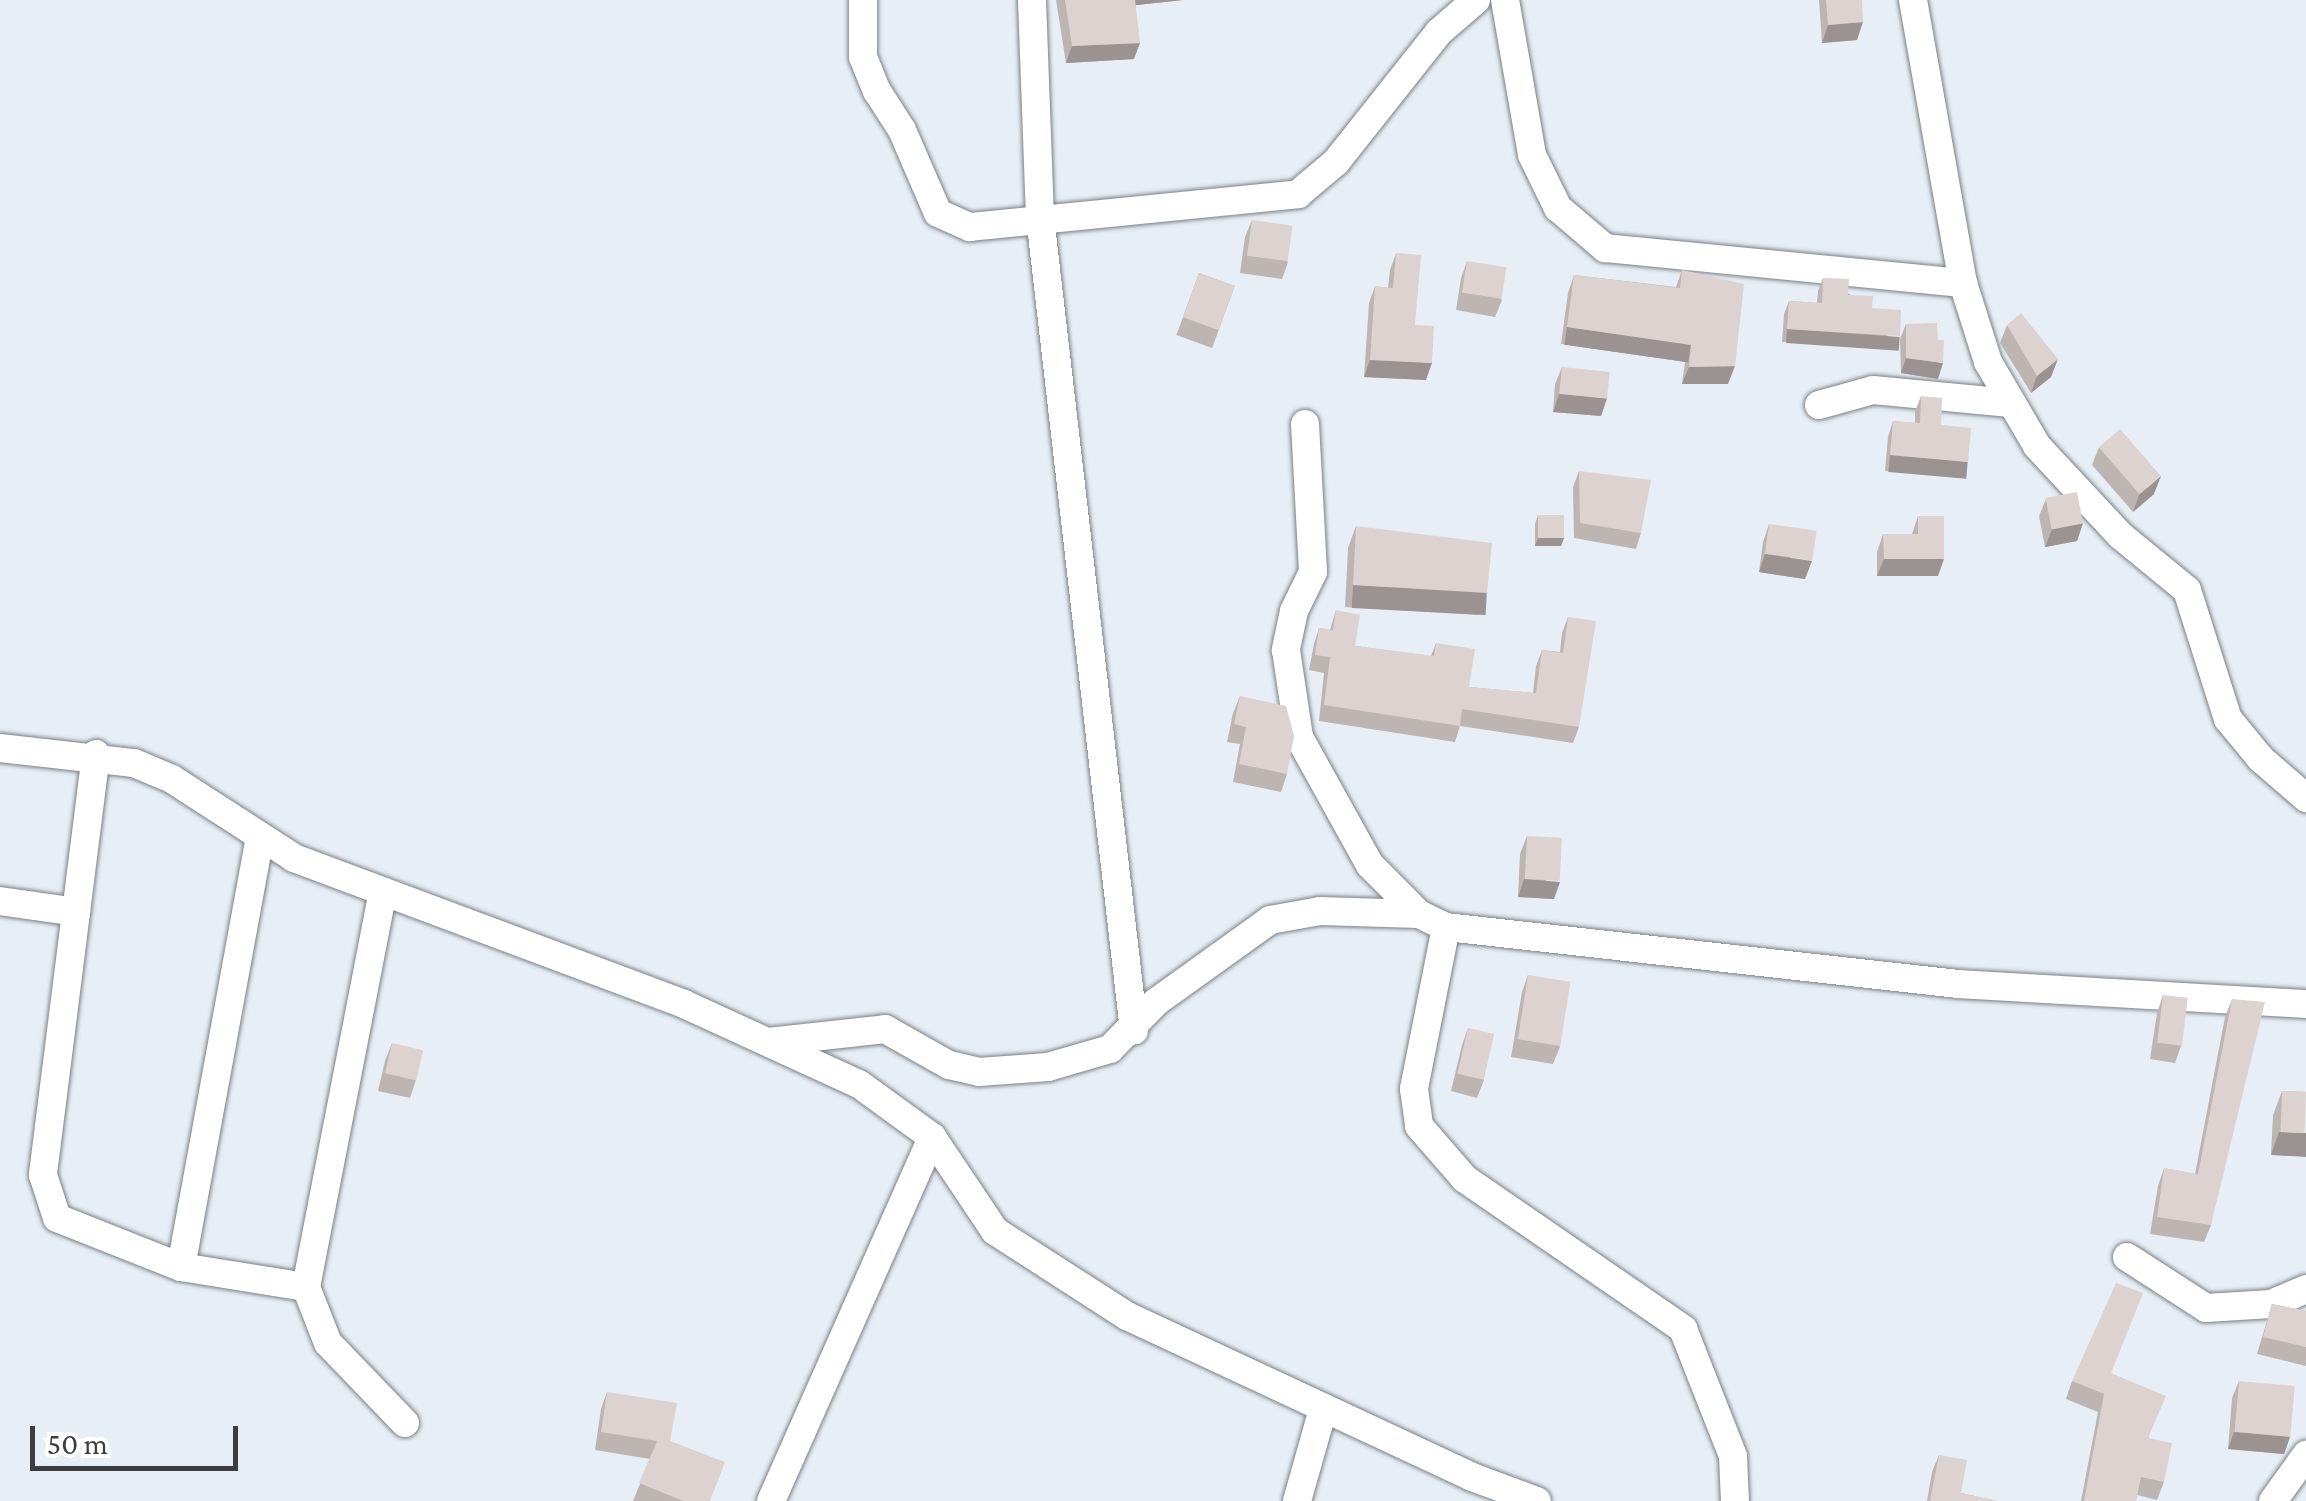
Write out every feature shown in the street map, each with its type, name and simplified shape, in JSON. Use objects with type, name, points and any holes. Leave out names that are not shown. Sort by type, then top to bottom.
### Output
[{"type":"street","points":[[863,0],[863,56],[938,213],[970,227],[1298,194],[1336,162],[1439,32],[1476,0]]},
{"type":"street","points":[[1032,0],[1040,217],[1134,1031]]},
{"type":"street","points":[[1505,0],[1532,155],[1558,208],[1605,248],[1963,284]]},
{"type":"street","points":[[1912,0],[1963,284],[1988,362],[2010,403],[2082,496],[2187,590],[2228,719],[2260,759],[2306,798]]},
{"type":"street","points":[[1819,405],[1873,390],[2010,403]]},
{"type":"street","points":[[1305,424],[1313,572],[1294,611],[1286,650],[1299,737],[1370,865],[1419,914],[1446,927],[2043,992],[2306,1004]]},
{"type":"street","points":[[0,748],[96,754],[172,778],[260,840],[383,891],[684,1004],[859,1084],[932,1137],[996,1231],[1127,1316],[1322,1410],[1537,1501]]},
{"type":"street","points":[[96,754],[45,1157],[47,1192],[57,1218],[181,1267],[306,1287]]},
{"type":"street","points":[[181,1267],[260,840]]},
{"type":"street","points":[[383,891],[306,1287],[328,1344],[405,1423]]},
{"type":"street","points":[[0,901],[76,912]]},
{"type":"street","points":[[768,1042],[885,1029],[949,1064],[1008,1071],[1090,1058],[1134,1031],[1156,1002],[1270,920],[1320,911],[1419,914]]},
{"type":"street","points":[[1446,927],[1414,1090],[1419,1126],[1464,1179],[1683,1330],[1694,1344],[1733,1456],[1735,1501]]},
{"type":"street","points":[[771,1501],[932,1137]]},
{"type":"street","points":[[2126,1257],[2206,1308],[2271,1304],[2306,1289]]},
{"type":"street","points":[[1297,1501],[1322,1410]]},
{"type":"street","points":[[2273,1501],[2306,1455]]},
{"type":"building","points":[[1065,0],[1135,0],[1140,43],[1072,46]]},
{"type":"building","points":[[1826,0],[1862,0],[1863,22],[1828,25]]},
{"type":"building","points":[[1252,220],[1293,226],[1288,261],[1247,256]]},
{"type":"building","points":[[1396,253],[1421,255],[1415,325],[1434,326],[1432,363],[1370,360],[1375,286],[1393,288]]},
{"type":"building","points":[[1467,261],[1507,267],[1502,299],[1462,293]]},
{"type":"building","points":[[1682,270],[1744,284],[1735,366],[1689,367],[1691,345],[1567,327],[1574,275],[1680,288]]},
{"type":"building","points":[[1199,273],[1235,286],[1219,330],[1183,317]]},
{"type":"building","points":[[1823,278],[1849,279],[1848,295],[1873,296],[1872,308],[1901,310],[1900,336],[1787,329],[1789,301],[1822,303]]},
{"type":"building","points":[[2021,313],[2058,359],[2037,376],[2007,325]]},
{"type":"building","points":[[1937,323],[1938,340],[1944,340],[1943,363],[1906,358],[1906,324]]},
{"type":"building","points":[[1562,367],[1610,372],[1607,399],[1559,394]]},
{"type":"building","points":[[1921,396],[1942,398],[1941,425],[1971,428],[1968,462],[1890,455],[1893,421],[1920,423]]},
{"type":"building","points":[[2120,429],[2161,476],[2140,494],[2099,447]]},
{"type":"building","points":[[1579,471],[1651,480],[1641,533],[1580,523]]},
{"type":"building","points":[[2077,492],[2083,523],[2052,530],[2046,498]]},
{"type":"building","points":[[1538,515],[1564,515],[1564,538],[1538,538]]},
{"type":"building","points":[[1918,516],[1944,516],[1944,559],[1884,559],[1883,534],[1918,534]]},
{"type":"building","points":[[1769,524],[1817,531],[1812,560],[1765,554]]},
{"type":"building","points":[[1356,526],[1492,543],[1487,593],[1353,585]]},
{"type":"building","points":[[1336,610],[1360,615],[1355,646],[1434,656],[1436,643],[1475,649],[1469,687],[1536,693],[1542,650],[1563,653],[1568,617],[1596,621],[1579,727],[1462,709],[1460,726],[1324,705],[1330,657],[1315,655],[1319,628],[1333,630]]},
{"type":"building","points":[[1240,696],[1286,706],[1294,736],[1287,774],[1239,764],[1246,727],[1234,724]]},
{"type":"building","points":[[1527,836],[1562,838],[1560,881],[1525,879]]},
{"type":"building","points":[[1528,975],[1570,982],[1560,1046],[1518,1039]]},
{"type":"building","points":[[2163,995],[2188,998],[2182,1046],[2157,1043]]},
{"type":"building","points":[[2232,999],[2265,1002],[2211,1225],[2157,1217],[2164,1168],[2198,1174]]},
{"type":"building","points":[[1468,1028],[1494,1034],[1484,1080],[1457,1074]]},
{"type":"building","points":[[392,1043],[423,1050],[416,1080],[385,1073]]},
{"type":"building","points":[[2282,1091],[2306,1092],[2305,1133],[2281,1132]]},
{"type":"building","points":[[2116,1283],[2143,1293],[2111,1373],[2166,1396],[2148,1438],[2172,1443],[2164,1482],[2141,1477],[2136,1501],[2084,1501],[2104,1394],[2072,1381]]},
{"type":"building","points":[[2272,1304],[2306,1311],[2306,1347],[2263,1337]]},
{"type":"building","points":[[2239,1381],[2295,1386],[2290,1437],[2235,1432]]},
{"type":"building","points":[[607,1392],[677,1403],[670,1441],[725,1462],[710,1501],[683,1501],[639,1483],[657,1441],[601,1432]]},
{"type":"building","points":[[1939,1455],[1967,1460],[1961,1493],[1997,1501],[1930,1501]]}]
